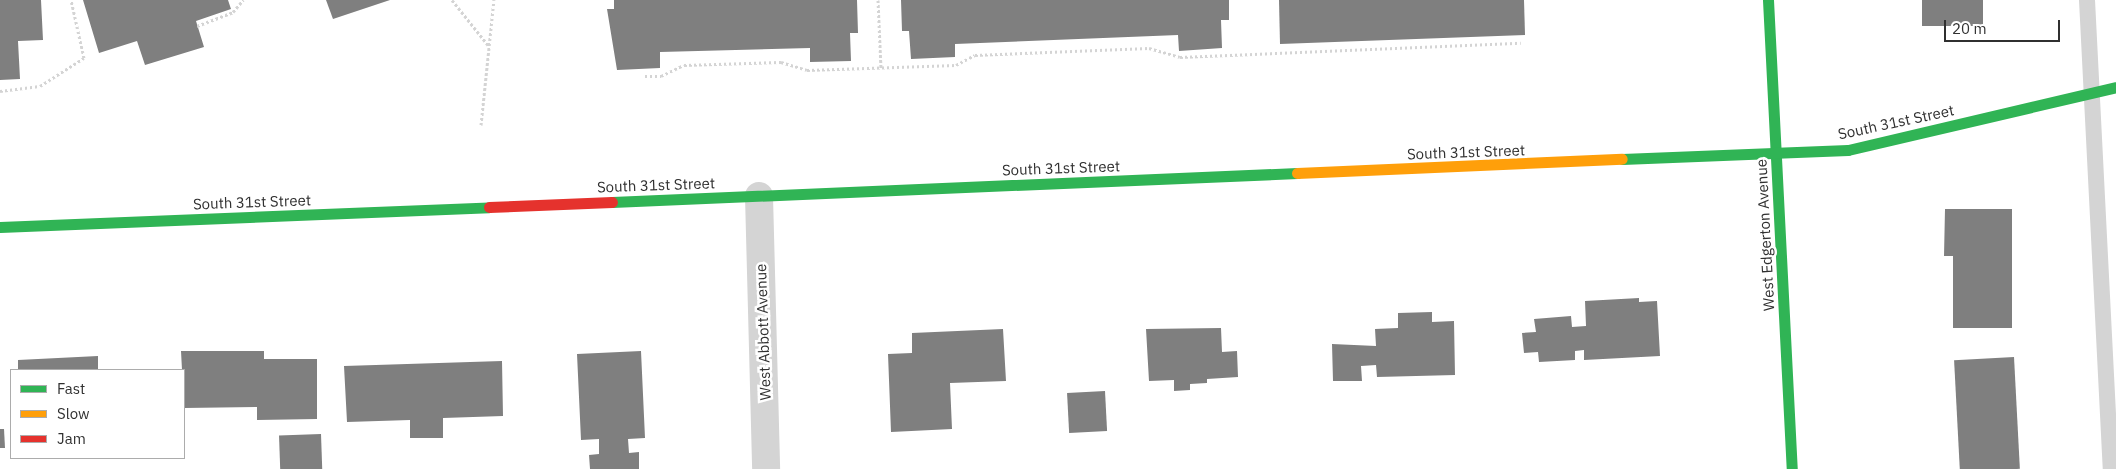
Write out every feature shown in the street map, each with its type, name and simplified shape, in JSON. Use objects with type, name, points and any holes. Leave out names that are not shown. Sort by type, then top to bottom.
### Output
[{"type":"street","name":"West Edgerton Avenue","points":[[1768,0],[1792,469]]},
{"type":"street","name":"South 31st Street","points":[[0,227],[1848,150],[2116,87]]},
{"type":"street","name":"West Abbott Avenue","points":[[759,196],[766,469]]},
{"type":"lane","points":[[2087,0],[2111,469]]},
{"type":"path","points":[[0,91],[40,86],[84,58],[71,0]]},
{"type":"path","points":[[197,26],[233,12],[243,0]]},
{"type":"path","points":[[452,0],[488,46]]},
{"type":"path","points":[[481,125],[494,0]]},
{"type":"path","points":[[878,0],[881,68]]},
{"type":"path","points":[[645,76],[694,65],[780,62],[807,70],[956,65],[975,55],[1149,48],[1180,57],[1521,43]]},
{"type":"building","points":[[0,0],[41,0],[43,40],[18,41],[20,79],[0,80]]},
{"type":"building","points":[[83,0],[228,0],[231,9],[196,21],[204,47],[145,65],[137,41],[99,53]]},
{"type":"building","points":[[326,0],[390,0],[333,19]]},
{"type":"building","points":[[614,0],[857,0],[858,33],[850,33],[851,61],[810,62],[810,48],[660,52],[660,68],[617,70],[607,9],[614,9]]},
{"type":"building","points":[[901,0],[1229,0],[1229,20],[1221,20],[1222,48],[1179,51],[1178,35],[955,44],[955,57],[911,59],[909,31],[902,31]]},
{"type":"building","points":[[1279,0],[1524,0],[1525,35],[1280,44]]},
{"type":"building","points":[[1922,0],[1983,0],[1983,26],[1922,26]]},
{"type":"building","points":[[1945,209],[2012,209],[2012,328],[1953,328],[1953,256],[1944,256]]},
{"type":"building","points":[[1639,298],[1639,302],[1657,301],[1660,356],[1584,360],[1584,350],[1575,351],[1575,360],[1539,362],[1538,352],[1524,353],[1522,333],[1536,332],[1534,319],[1571,316],[1572,327],[1586,326],[1585,301]]},
{"type":"building","points":[[1432,312],[1432,322],[1454,321],[1455,375],[1377,377],[1376,365],[1361,366],[1362,381],[1333,381],[1332,344],[1376,346],[1375,329],[1398,328],[1398,313]]},
{"type":"building","points":[[1221,328],[1222,352],[1237,351],[1238,377],[1207,379],[1207,383],[1190,384],[1190,390],[1174,391],[1174,380],[1149,381],[1146,329]]},
{"type":"building","points":[[1003,329],[1006,381],[950,383],[952,429],[891,432],[888,354],[912,353],[912,333]]},
{"type":"building","points":[[181,351],[264,351],[264,359],[317,359],[317,419],[257,420],[257,407],[185,408],[185,369],[182,369]]},
{"type":"building","points":[[641,351],[645,438],[628,439],[629,453],[639,452],[639,469],[590,469],[589,455],[599,454],[599,439],[581,440],[577,354]]},
{"type":"building","points":[[98,356],[98,369],[18,369],[18,360]]},
{"type":"building","points":[[2014,357],[2020,469],[1960,469],[1954,360]]},
{"type":"building","points":[[502,361],[503,416],[443,418],[443,438],[410,438],[410,420],[347,422],[344,366]]},
{"type":"building","points":[[1105,391],[1107,431],[1069,433],[1067,393]]},
{"type":"building","points":[[0,429],[4,429],[5,448],[0,448]]},
{"type":"building","points":[[321,434],[322,469],[280,469],[279,435]]},
{"type":"traffic: fast","points":[[1768,0],[1792,469]]},
{"type":"traffic: fast","points":[[1622,159],[1848,150],[2116,87]]},
{"type":"traffic: fast","points":[[612,202],[1297,173]]},
{"type":"traffic: fast","points":[[0,227],[489,207]]},
{"type":"traffic: slow","points":[[1297,173],[1622,159]]},
{"type":"traffic: jam","points":[[489,207],[612,202]]}]
